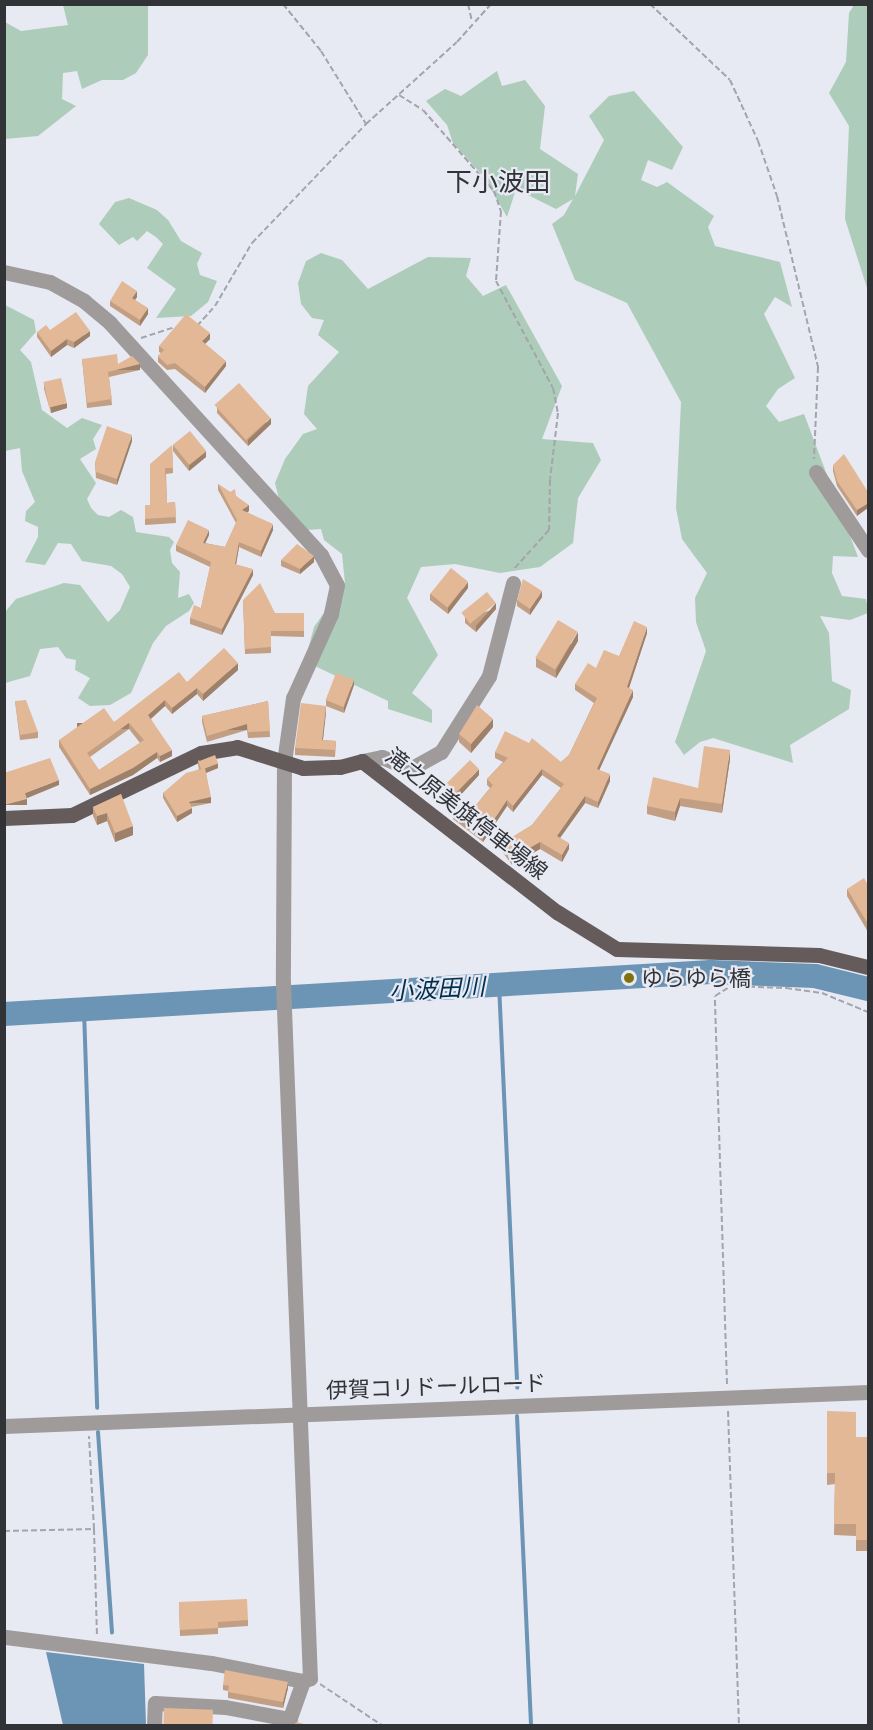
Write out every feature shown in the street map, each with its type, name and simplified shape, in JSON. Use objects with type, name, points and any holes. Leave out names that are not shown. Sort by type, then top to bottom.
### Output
[{"type":"main road","name":"滝之原美旗停車場線","points":[[4,818],[72,815],[201,753],[237,747],[284,762],[321,769],[362,761],[557,912],[617,949],[819,955],[868,967]]},
{"type":"street","points":[[4,272],[50,282],[84,301],[127,343],[333,572],[336,600],[293,698],[284,762],[283,983],[303,1414],[307,1679],[288,1722],[225,1707],[155,1703],[154,1725]]},
{"type":"street","points":[[816,472],[868,550]]},
{"type":"street","points":[[362,761],[382,757],[410,769],[441,752],[492,670],[513,583]]},
{"type":"street","name":"伊賀コリドールロード","points":[[4,1426],[868,1392]]},
{"type":"street","points":[[4,1636],[98,1647],[307,1679]]},
{"type":"path","points":[[283,4],[321,51],[366,124]]},
{"type":"path","points":[[468,4],[472,21]]},
{"type":"path","points":[[191,323],[196,326],[206,317],[252,243],[366,124],[457,42],[472,21],[491,4]]},
{"type":"path","points":[[650,4],[730,80],[758,141],[777,196],[818,367],[816,472]]},
{"type":"path","points":[[399,95],[423,110],[494,191],[501,211],[496,281],[553,388],[558,413],[550,480],[549,530],[514,569],[513,583]]},
{"type":"path","points":[[127,343],[179,325]]},
{"type":"path","points":[[739,1725],[714,996],[731,986],[786,988],[822,993],[868,1012]]},
{"type":"path","points":[[88,1422],[98,1647]]},
{"type":"path","points":[[4,1531],[94,1529]]},
{"type":"path","points":[[307,1679],[383,1725]]},
{"type":"green space","points":[[63,5],[148,5],[148,55],[136,73],[123,80],[102,80],[82,89],[77,71],[63,73],[62,99],[76,106],[38,136],[5,139],[5,22],[21,31],[68,25]]},
{"type":"green space","points":[[854,5],[868,5],[868,291],[845,219],[849,126],[829,93],[846,62],[849,13]]},
{"type":"green space","points":[[497,71],[502,86],[525,80],[545,106],[540,149],[578,174],[575,196],[604,140],[589,116],[609,96],[634,91],[683,147],[672,170],[648,160],[641,180],[657,187],[667,182],[714,216],[708,227],[715,246],[780,262],[792,307],[775,297],[764,314],[795,378],[778,389],[766,406],[779,422],[804,414],[858,557],[833,556],[832,573],[842,596],[866,599],[868,609],[868,613],[850,620],[820,616],[829,633],[832,681],[851,690],[849,709],[790,745],[793,763],[713,738],[700,742],[684,755],[675,742],[706,651],[696,622],[695,598],[707,573],[682,539],[676,508],[681,402],[627,303],[575,280],[552,224],[564,215],[573,199],[556,209],[516,189],[507,217],[484,177],[453,143],[447,125],[426,101],[445,89],[461,96]]},
{"type":"green space","points":[[129,198],[157,210],[168,220],[181,241],[202,253],[197,264],[200,275],[217,281],[208,302],[191,316],[156,318],[176,289],[147,268],[163,244],[156,237],[147,231],[137,241],[133,237],[119,245],[99,224],[115,202]]},
{"type":"green space","points":[[321,253],[342,260],[368,289],[428,257],[471,258],[466,276],[483,296],[506,285],[562,386],[542,439],[593,443],[601,460],[578,498],[573,543],[540,567],[500,573],[455,564],[421,567],[407,598],[438,655],[412,693],[432,710],[432,723],[388,709],[388,701],[315,666],[308,649],[314,627],[345,583],[342,554],[324,540],[321,529],[308,530],[279,499],[275,483],[285,459],[303,434],[317,429],[304,414],[308,386],[339,352],[318,335],[324,320],[312,318],[301,304],[298,283],[306,261]]},
{"type":"green space","points":[[5,305],[34,320],[36,332],[20,350],[31,362],[42,410],[67,428],[82,418],[102,425],[93,439],[96,449],[80,459],[96,483],[87,499],[91,508],[98,515],[109,517],[121,510],[133,517],[136,532],[169,537],[174,542],[170,550],[172,563],[180,572],[178,598],[189,594],[194,603],[189,611],[166,626],[153,643],[131,693],[110,705],[90,706],[78,698],[90,678],[75,670],[76,660],[66,658],[58,647],[40,649],[30,676],[5,683],[5,612],[16,599],[64,583],[80,585],[108,622],[120,610],[130,587],[122,574],[111,566],[82,561],[71,544],[58,543],[45,565],[25,562],[38,537],[38,527],[25,521],[26,511],[35,502],[22,471],[20,448],[5,451]]},
{"type":"water","points":[[46,1652],[144,1664],[146,1725],[63,1725]]},
{"type":"building","points":[[122,281],[137,291],[132,298],[148,308],[140,320],[110,301]]},
{"type":"building","points":[[76,312],[90,331],[74,342],[67,339],[51,351],[37,332],[46,325],[50,330]]},
{"type":"building","points":[[186,314],[210,333],[202,341],[226,361],[205,387],[175,363],[167,365],[158,356],[164,350],[159,346]]},
{"type":"building","points":[[117,354],[118,364],[132,356],[140,364],[108,372],[112,399],[87,403],[82,359]]},
{"type":"building","points":[[61,378],[67,403],[49,407],[43,382]]},
{"type":"building","points":[[239,383],[270,418],[246,440],[214,405]]},
{"type":"building","points":[[107,426],[132,435],[117,479],[96,472],[95,462]]},
{"type":"building","points":[[190,431],[206,451],[189,465],[173,445]]},
{"type":"building","points":[[172,445],[173,468],[165,468],[167,503],[175,502],[176,517],[145,519],[145,505],[150,505],[150,464]]},
{"type":"building","points":[[844,454],[868,492],[868,503],[857,510],[837,481],[833,465]]},
{"type":"building","points":[[218,484],[230,492],[235,489],[236,496],[249,505],[242,510],[273,524],[261,551],[239,542],[235,564],[253,569],[222,629],[190,618],[194,605],[201,608],[211,562],[176,545],[188,520],[209,530],[203,543],[225,547],[237,520]]},
{"type":"building","points":[[297,544],[314,556],[300,569],[281,560]]},
{"type":"building","points":[[451,568],[468,582],[447,607],[430,594]]},
{"type":"building","points":[[523,579],[542,591],[530,609],[517,600]]},
{"type":"building","points":[[260,583],[275,613],[304,613],[304,631],[271,631],[271,647],[245,649],[243,600]]},
{"type":"building","points":[[487,592],[496,603],[470,624],[461,613]]},
{"type":"building","points":[[558,620],[578,632],[555,670],[535,658]]},
{"type":"building","points":[[634,621],[647,627],[627,687],[633,690],[597,769],[610,774],[598,802],[585,796],[557,836],[569,843],[562,855],[540,842],[512,858],[501,844],[532,825],[564,784],[542,769],[513,806],[507,800],[483,836],[453,813],[463,802],[472,810],[493,785],[487,779],[508,758],[495,752],[505,731],[529,743],[532,738],[561,762],[569,755],[597,698],[575,684],[588,663],[596,668],[604,650],[619,656]]},
{"type":"building","points":[[224,648],[238,663],[203,694],[197,688],[172,708],[165,700],[148,715],[172,750],[160,756],[157,752],[133,768],[90,789],[59,740],[104,708],[114,722],[179,672],[187,682]],"holes":[[[129,723],[144,740],[99,770],[87,753]]]},
{"type":"building","points":[[336,673],[354,680],[343,707],[326,700]]},
{"type":"building","points":[[26,700],[38,732],[20,735],[15,701]]},
{"type":"building","points":[[268,701],[270,731],[248,732],[247,724],[207,736],[202,716]]},
{"type":"building","points":[[301,703],[326,706],[322,740],[336,741],[335,750],[295,748]]},
{"type":"building","points":[[477,705],[493,719],[471,744],[459,734]]},
{"type":"building","points":[[704,746],[730,750],[722,804],[680,798],[675,812],[647,806],[653,777],[698,788]]},
{"type":"building","points":[[215,755],[218,763],[201,770],[198,761]]},
{"type":"building","points":[[50,758],[59,780],[25,793],[27,799],[4,805],[4,773]]},
{"type":"building","points":[[470,760],[479,769],[454,795],[445,785]]},
{"type":"building","points":[[205,768],[211,797],[189,802],[192,808],[177,816],[163,793],[186,773]]},
{"type":"building","points":[[121,794],[133,826],[115,833],[107,813],[97,816],[93,807]]},
{"type":"building","points":[[864,878],[868,885],[868,924],[847,889]]},
{"type":"building","points":[[827,1411],[856,1412],[856,1437],[868,1437],[868,1540],[856,1540],[856,1524],[834,1524],[835,1473],[827,1473]]},
{"type":"building","points":[[247,1599],[248,1620],[218,1622],[218,1628],[180,1630],[179,1602]]},
{"type":"building","points":[[225,1670],[288,1682],[283,1702],[228,1692],[229,1685],[223,1685]]},
{"type":"building","points":[[164,1708],[213,1710],[212,1726],[163,1725]]},
{"type":"waterway","name":"小波田川","points":[[4,1014],[711,972],[815,976],[868,989]]},
{"type":"waterway","points":[[499,984],[517,1388]]},
{"type":"waterway","points":[[84,1010],[97,1408]]},
{"type":"waterway","points":[[517,1416],[531,1726]]},
{"type":"waterway","points":[[98,1432],[112,1633]]},
{"type":"place","name":"ゆらゆら橋","points":[[629,978]]},
{"type":"district","name":"下小波田","points":[[498,181]]}]
